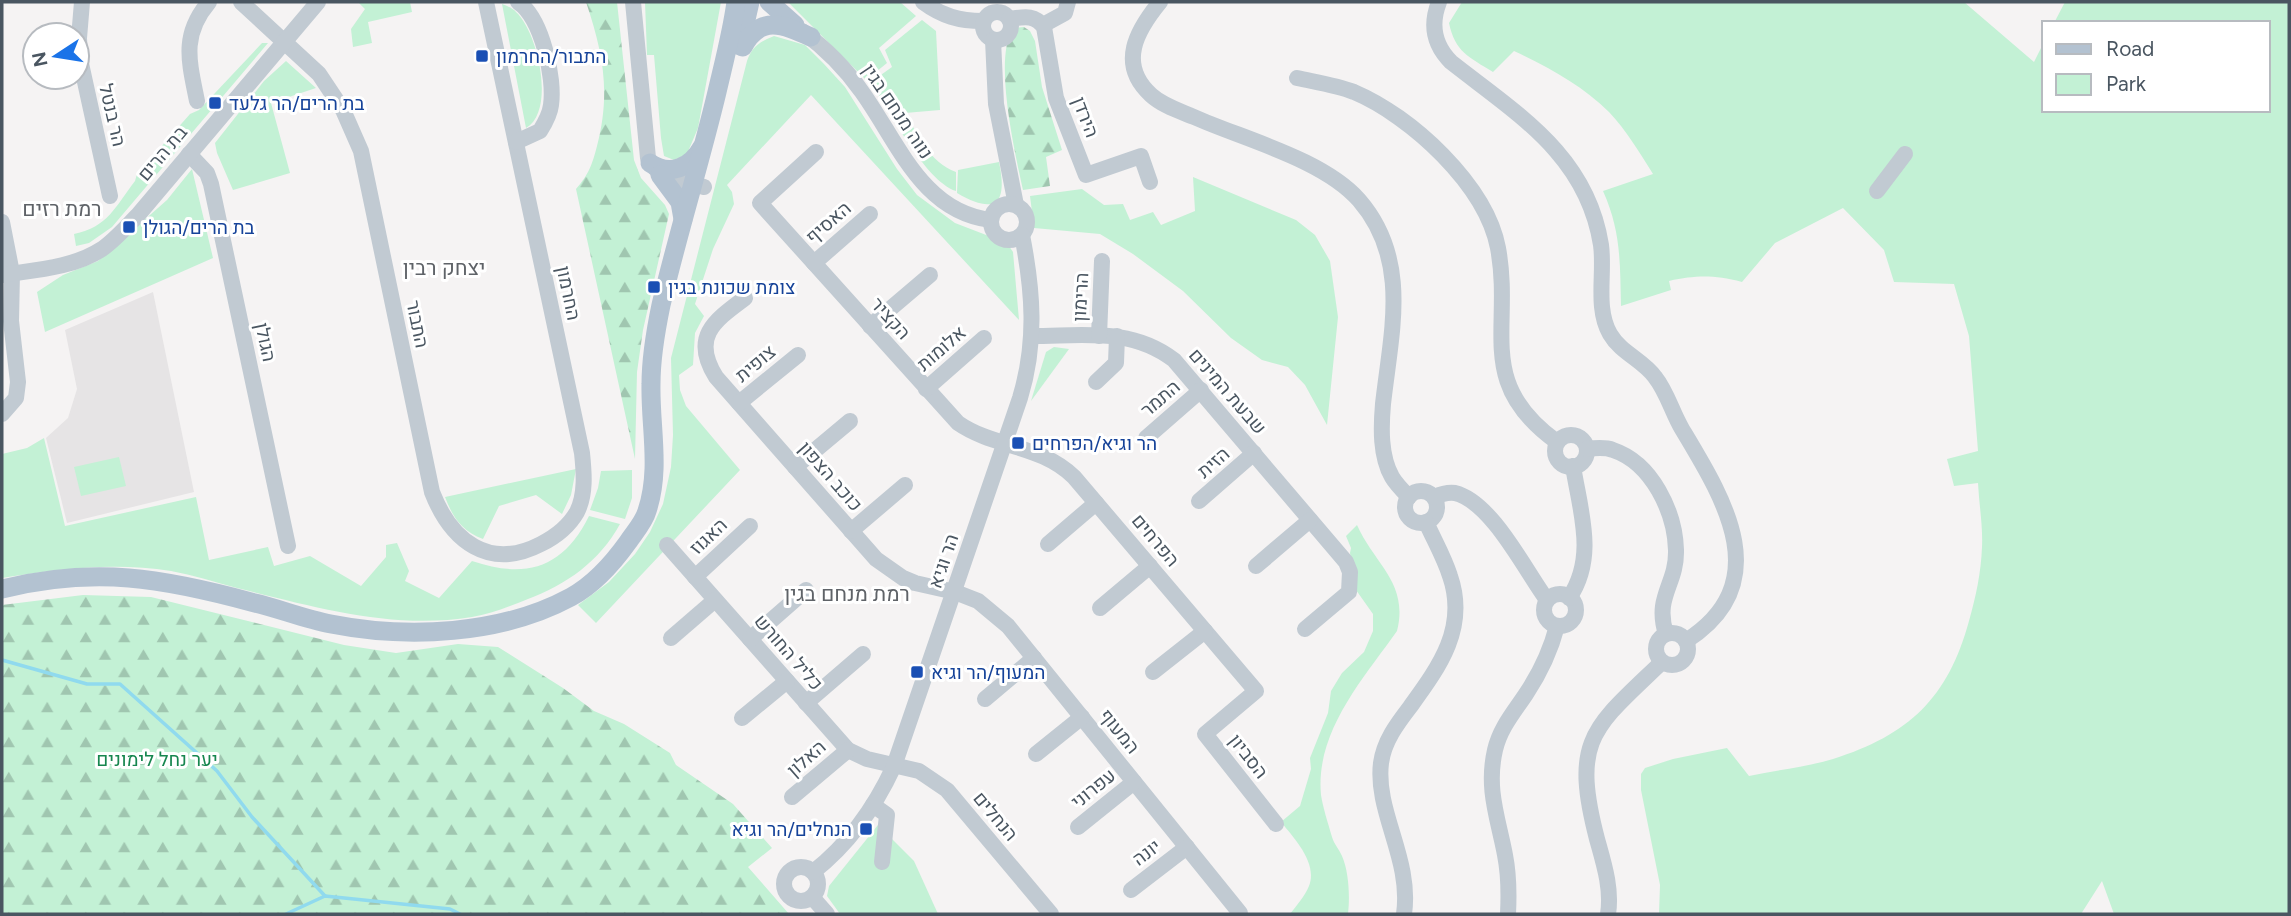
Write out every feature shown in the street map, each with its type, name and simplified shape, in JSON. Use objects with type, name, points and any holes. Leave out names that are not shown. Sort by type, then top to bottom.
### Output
[{"type":"main road","points":[[769,2],[803,31]]},
{"type":"main road","points":[[737,61],[742,5]]},
{"type":"main road","points":[[2,589],[38,580],[73,576],[139,578],[213,592],[331,624],[407,632],[473,628],[542,609],[572,597],[589,584],[620,553],[647,514],[656,452],[651,382],[661,305],[683,225],[699,186],[705,139],[742,5]]},
{"type":"main road","points":[[651,382],[660,357],[699,186],[737,61],[751,35],[767,26],[784,25],[803,31]]},
{"type":"main road","points":[[655,169],[667,171],[685,165],[698,153],[705,139]]},
{"type":"main road","points":[[655,169],[680,202],[683,225]]},
{"type":"street","name":"הר בנטל","points":[[82,2],[80,59],[110,196]]},
{"type":"street","points":[[197,101],[190,69],[189,41],[196,21],[209,2]]},
{"type":"street","name":"התבור","points":[[242,2],[319,74],[334,93],[352,126],[361,151],[429,479],[439,511],[447,524],[471,546],[495,555],[509,555]]},
{"type":"street","name":"בת הרים","points":[[7,274],[73,262],[102,249],[138,215],[318,2]]},
{"type":"street","name":"החרמון","points":[[485,2],[582,453],[584,481],[578,510],[555,537],[538,546],[509,555]]},
{"type":"street","points":[[516,142],[540,131],[551,106],[551,87],[542,42],[524,5],[518,2]]},
{"type":"street","points":[[633,2],[645,146],[655,169],[699,186]]},
{"type":"street","points":[[923,2],[957,20],[988,12],[1000,12],[1009,19],[1011,26],[1008,35],[1000,40],[993,40],[984,33],[988,12]]},
{"type":"street","points":[[1009,19],[1032,16],[1043,25],[1065,13],[1068,2]]},
{"type":"street","points":[[1160,2],[1142,25],[1133,51],[1139,79],[1152,96],[1197,119],[1322,171],[1343,184],[1357,198],[1379,228],[1389,255],[1394,283],[1382,434],[1391,476],[1409,497]]},
{"type":"street","points":[[1439,2],[1434,16],[1436,41],[1441,52],[1546,138],[1574,172],[1584,189],[1597,225],[1603,259],[1602,309],[1606,328],[1618,345],[1654,375],[1708,474],[1731,523],[1736,558],[1730,592],[1714,620],[1686,641]]},
{"type":"street","name":"נווה מנחם בגין","points":[[742,5],[781,17],[803,31],[849,75],[909,166],[933,194],[964,214],[991,220]]},
{"type":"street","name":"הירדן","points":[[1043,25],[1056,98],[1086,175],[1141,156],[1150,181]]},
{"type":"street","points":[[993,40],[997,111],[1016,205]]},
{"type":"street","points":[[1297,78],[1352,92],[1399,117],[1424,137],[1473,192],[1489,220],[1498,247],[1504,374],[1513,394],[1536,425],[1557,442]]},
{"type":"street","name":"הקציר","points":[[816,152],[760,203],[949,415],[967,429],[1005,442]]},
{"type":"street","name":"הגולן","points":[[189,154],[207,173],[211,184],[288,546]]},
{"type":"street","points":[[1877,191],[1905,154]]},
{"type":"street","points":[[1008,203],[1016,205],[1024,211],[1026,228],[1012,240],[1000,238],[992,229],[991,220],[997,208],[1008,203]]},
{"type":"street","name":"האסיף","points":[[814,263],[870,214]]},
{"type":"street","points":[[2,222],[18,382],[16,398],[2,414]]},
{"type":"street","name":"הר וגיא","points":[[813,872],[835,854],[873,805],[895,764],[1024,387],[1032,336],[1032,293],[1022,234]]},
{"type":"street","name":"הרימון","points":[[1099,336],[1102,261]]},
{"type":"street","points":[[870,326],[930,275]]},
{"type":"street","name":"כוכב הצפון","points":[[745,298],[719,317],[708,331],[705,351],[716,377],[876,559],[903,578],[955,592]]},
{"type":"street","name":"שבעת המינים","points":[[1032,336],[1118,336],[1145,342],[1174,360],[1346,562],[1350,572],[1349,592],[1305,629]]},
{"type":"street","points":[[1096,382],[1116,363],[1118,336]]},
{"type":"street","name":"אלומות","points":[[926,389],[985,338]]},
{"type":"street","name":"צופית","points":[[739,403],[797,355]]},
{"type":"street","name":"התמר","points":[[1146,438],[1201,390]]},
{"type":"street","points":[[795,467],[850,421]]},
{"type":"street","points":[[1573,434],[1581,438],[1587,449],[1583,461],[1573,466],[1564,465],[1554,451],[1557,442],[1564,436],[1573,434]]},
{"type":"street","name":"הפרחים","points":[[1005,442],[1048,457],[1062,465],[1256,691]]},
{"type":"street","points":[[1587,449],[1612,449],[1628,457],[1643,469],[1656,486],[1666,507],[1674,530],[1676,551],[1673,573],[1661,606],[1665,634]]},
{"type":"street","name":"הזית","points":[[1199,501],[1254,453]]},
{"type":"street","points":[[1569,598],[1581,577],[1585,551],[1573,466]]},
{"type":"street","points":[[852,531],[905,485]]},
{"type":"street","points":[[1419,491],[1434,497],[1437,509],[1434,517],[1426,522],[1417,522],[1408,516],[1405,507],[1409,497],[1419,491]]},
{"type":"street","points":[[1434,497],[1445,493],[1458,494],[1490,518],[1547,600],[1544,614],[1550,623],[1566,625],[1576,614],[1575,604],[1569,598],[1559,594],[1547,600]]},
{"type":"street","points":[[1048,544],[1096,503]]},
{"type":"street","points":[[1256,566],[1310,520]]},
{"type":"street","points":[[1404,914],[1405,884],[1382,791],[1381,763],[1395,726],[1442,660],[1452,635],[1454,614],[1451,578],[1426,522]]},
{"type":"street","name":"האגוז","points":[[695,577],[750,526]]},
{"type":"street","name":"כליל החורש","points":[[667,545],[848,750],[867,759],[895,764]]},
{"type":"street","points":[[1100,608],[1150,566]]},
{"type":"street","points":[[750,639],[806,590]]},
{"type":"street","name":"המעוף","points":[[955,592],[978,601],[1009,626],[1239,914]]},
{"type":"street","points":[[671,638],[715,600]]},
{"type":"street","points":[[1508,914],[1508,875],[1491,788],[1495,751],[1503,726],[1534,681],[1558,626]]},
{"type":"street","points":[[1153,672],[1205,631]]},
{"type":"street","points":[[1676,632],[1686,641],[1688,649],[1683,661],[1672,665],[1662,662],[1656,654],[1655,645],[1665,634],[1676,632]]},
{"type":"street","points":[[806,703],[863,654]]},
{"type":"street","points":[[985,699],[1034,658]]},
{"type":"street","points":[[1608,914],[1609,889],[1587,796],[1587,760],[1593,737],[1612,710],[1662,662]]},
{"type":"street","points":[[743,718],[787,681]]},
{"type":"street","name":"הסביון","points":[[1256,691],[1205,734],[1276,824]]},
{"type":"street","points":[[1036,754],[1082,718]]},
{"type":"street","name":"האלון","points":[[793,797],[848,750]]},
{"type":"street","name":"הנחלים","points":[[895,764],[919,771],[947,790],[1051,914]]},
{"type":"street","name":"עפרוני","points":[[1078,827],[1134,782]]},
{"type":"street","points":[[873,805],[887,815],[882,862]]},
{"type":"street","name":"יונה","points":[[1131,890],[1187,848]]},
{"type":"street","points":[[804,867],[813,872],[817,888],[811,897],[796,900],[789,895],[785,884],[786,876],[794,869],[804,867]]},
{"type":"street","points":[[811,897],[827,914]]},
{"type":"shaded area","points":[[153,292],[194,492],[67,523],[46,438],[68,418],[77,389],[65,330]]},
{"type":"green space","points":[[358,2],[410,2],[412,12],[368,22],[372,43],[353,47],[351,29],[365,9]]},
{"type":"green space","points":[[586,2],[617,2],[634,160],[641,178],[665,205],[669,214],[643,330],[637,372],[635,459],[576,189],[587,174],[593,159],[604,108],[601,56]]},
{"type":"green space","points":[[645,2],[721,2],[698,128],[687,154],[674,160],[664,156],[654,55],[647,55]]},
{"type":"green space","points":[[788,2],[900,2],[916,16],[879,48],[887,63],[866,80]]},
{"type":"green space","points":[[1462,2],[1964,2],[2034,62],[2042,46],[2042,112],[2270,112],[2270,21],[2055,21],[2065,2],[2289,2],[2289,914],[2114,914],[2102,881],[2081,914],[1659,914],[1660,885],[1641,790],[1641,774],[1645,768],[1673,759],[1727,748],[1749,776],[1833,759],[1883,738],[1904,725],[1922,710],[1950,672],[1972,612],[1982,547],[1978,483],[1954,486],[1947,459],[1978,451],[1969,336],[1954,284],[1894,282],[1884,250],[1843,208],[1775,243],[1742,282],[1706,277],[1669,281],[1671,290],[1621,306],[1620,261],[1616,234],[1603,191],[1653,174],[1627,134],[1609,112],[1588,94],[1514,51],[1493,72],[1464,53],[1455,41],[1449,23]]},
{"type":"green space","points":[[502,4],[513,9],[524,22],[537,53],[542,89],[540,106],[535,119],[526,128]]},
{"type":"green space","points":[[922,20],[936,31],[940,110],[905,113],[932,155],[956,172],[956,191],[944,185],[920,160],[871,82],[892,67],[885,50]]},
{"type":"green space","points":[[1024,27],[1030,31],[1035,41],[1042,87],[1062,150],[1046,157],[1050,186],[1023,190],[1007,107],[1005,61],[1007,42],[1013,28]]},
{"type":"green space","points":[[774,36],[805,45],[845,87],[897,169],[917,195],[955,223],[1007,243],[1013,252],[1019,320],[811,95],[727,185],[732,192],[734,204],[713,249],[695,304],[704,316],[695,333],[693,365],[679,375],[680,390],[686,406],[740,470],[596,623],[578,605],[609,582],[635,554],[650,532],[663,504],[671,467],[673,435],[671,358],[747,61],[757,46]]},
{"type":"green space","points":[[262,43],[268,43],[112,227],[89,243],[76,246],[74,234],[86,231],[110,215],[135,181],[137,174],[190,114],[199,110]]},
{"type":"green space","points":[[286,61],[316,88],[271,103],[290,173],[233,190],[215,143],[264,81]]},
{"type":"green space","points":[[999,162],[1002,188],[996,202],[981,203],[957,193],[958,170]]},
{"type":"green space","points":[[192,169],[213,258],[45,332],[37,292],[63,275],[98,261],[167,200]]},
{"type":"green space","points":[[1193,177],[1296,220],[1315,235],[1330,261],[1338,317],[1327,425],[1305,385],[1288,367],[1262,360],[1231,338],[1183,291],[1133,254],[1100,234],[1034,228],[1030,196],[1082,189],[1104,205],[1123,204],[1130,220],[1153,212],[1161,225],[1195,211]]},
{"type":"green space","points":[[1054,347],[1069,349],[1031,401],[1046,352]]},
{"type":"green space","points":[[44,438],[65,526],[196,497],[209,560],[268,547],[274,566],[310,556],[361,586],[386,557],[386,545],[397,543],[409,571],[405,581],[439,598],[472,561],[509,569],[541,565],[567,548],[589,516],[620,524],[592,560],[556,587],[493,612],[442,620],[412,621],[354,614],[149,568],[86,568],[2,578],[2,454],[27,448]]},
{"type":"green space","points":[[119,457],[126,486],[81,496],[74,467]]},
{"type":"green space","points":[[576,469],[571,495],[562,514],[536,495],[499,506],[483,539],[459,523],[445,497]]},
{"type":"green space","points":[[632,470],[632,498],[625,519],[590,510],[601,471]]},
{"type":"green space","points":[[1357,525],[1394,587],[1399,614],[1397,631],[1344,707],[1333,728],[1321,772],[1324,810],[1346,869],[1348,914],[1290,914],[1303,897],[1311,877],[1308,860],[1281,822],[1300,806],[1311,769],[1310,758],[1328,713],[1331,691],[1342,673],[1364,652],[1373,631],[1373,614],[1356,590],[1351,548],[1346,536]]},
{"type":"green space","name":"יער נחל לימונים","points":[[83,595],[151,597],[344,645],[396,653],[458,644],[498,647],[594,711],[624,724],[670,753],[676,765],[733,804],[772,848],[748,867],[789,914],[2,914],[2,605]]},
{"type":"green space","points":[[878,825],[914,861],[938,914],[840,914],[827,896],[829,886]]},
{"type":"waterway","points":[[2,660],[87,684],[120,684],[217,771],[252,817],[325,896]]},
{"type":"waterway","points":[[286,914],[325,896],[450,909],[460,914]]},
{"type":"place","name":"התבור/החרמון","points":[[482,56]]},
{"type":"place","name":"בת הרים/הר גלעד","points":[[215,103]]},
{"type":"place","name":"בת הרים/הגולן","points":[[129,227]]},
{"type":"place","name":"צומת שכונת בגין","points":[[654,287]]},
{"type":"place","name":"הר וגיא/הפרחים","points":[[1018,443]]},
{"type":"place","name":"המעוף/הר וגיא","points":[[917,672]]},
{"type":"place","name":"הנחלים/הר וגיא","points":[[866,829]]},
{"type":"district","name":"רמת רזים","points":[[62,209]]},
{"type":"district","name":"יצחק רבין","points":[[444,268]]},
{"type":"district","name":"רמת מנחם בגין","points":[[847,594]]}]
